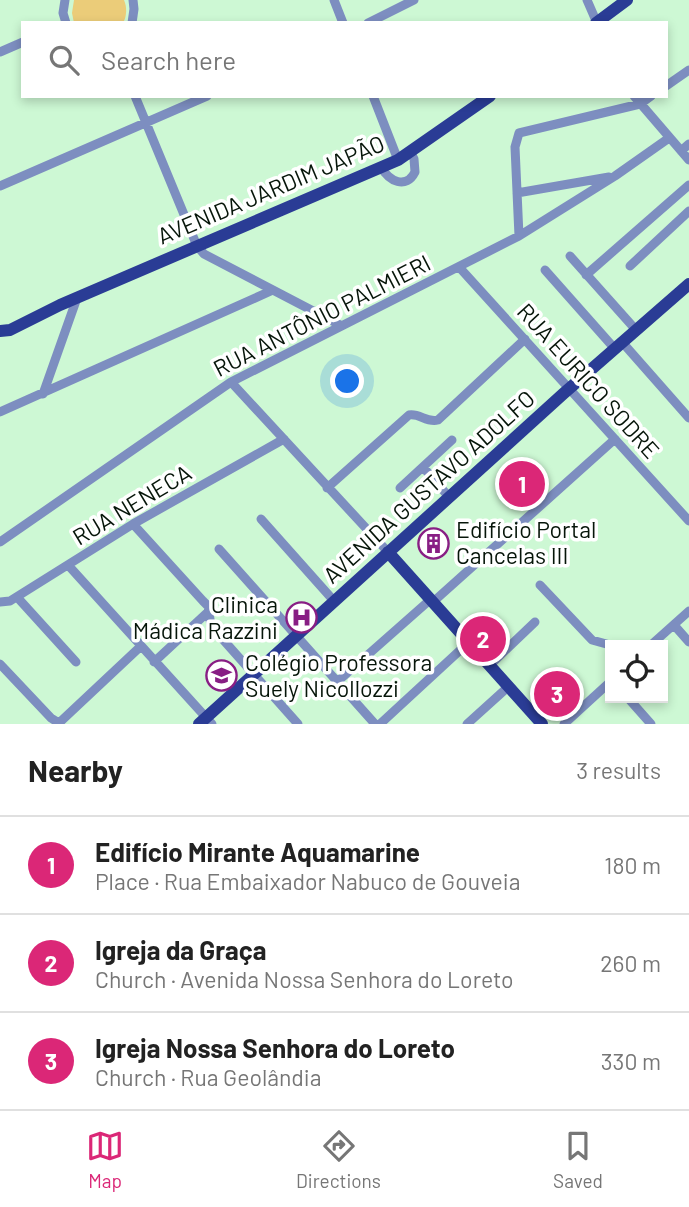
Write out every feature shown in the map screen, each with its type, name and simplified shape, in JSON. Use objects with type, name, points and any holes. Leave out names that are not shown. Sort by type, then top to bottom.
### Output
[{"type":"main road","points":[[600,21],[627,0]]},
{"type":"main road","name":"AVENIDA JARDIM JAPÃO","points":[[0,330],[10,330],[60,305],[398,160],[486,98]]},
{"type":"main road","name":"AVENIDA GUSTAVO ADOLFO","points":[[206,722],[297,634],[689,284]]},
{"type":"main road","points":[[388,552],[542,724]]},
{"type":"street","points":[[65,0],[66,21]]},
{"type":"street","points":[[132,21],[133,0]]},
{"type":"street","points":[[334,0],[342,21]]},
{"type":"street","points":[[372,21],[414,0]]},
{"type":"street","points":[[587,0],[596,21]]},
{"type":"street","points":[[0,52],[21,43]]},
{"type":"street","points":[[668,85],[689,70]]},
{"type":"street","points":[[136,98],[197,246],[204,254],[340,325]]},
{"type":"street","points":[[0,186],[202,98]]},
{"type":"street","points":[[374,98],[398,160]]},
{"type":"street","points":[[519,236],[515,147],[519,133],[637,100],[689,160]]},
{"type":"street","name":"RUA ANTÔNIO PALMIERI","points":[[0,541],[231,382],[519,236],[615,176],[669,138]]},
{"type":"street","points":[[681,151],[689,144]]},
{"type":"street","points":[[382,167],[390,178],[407,181],[415,172],[410,151]]},
{"type":"street","points":[[517,192],[615,176]]},
{"type":"street","points":[[586,275],[689,185]]},
{"type":"street","points":[[629,266],[689,211]]},
{"type":"street","points":[[570,256],[636,330]]},
{"type":"street","name":"RUA EURICO SODRE","points":[[459,267],[689,521]]},
{"type":"street","points":[[545,270],[689,418]]},
{"type":"street","points":[[0,412],[273,290]]},
{"type":"street","points":[[43,394],[77,298]]},
{"type":"street","points":[[327,488],[409,415],[416,415],[426,421],[438,420],[525,339]]},
{"type":"street","points":[[231,382],[388,552]]},
{"type":"street","name":"RUA NENECA","points":[[0,603],[17,597],[133,524],[284,439]]},
{"type":"street","points":[[337,682],[615,439]]},
{"type":"street","points":[[400,488],[452,440]]},
{"type":"street","points":[[423,467],[449,497]]},
{"type":"street","points":[[261,519],[334,601]]},
{"type":"street","points":[[133,524],[203,601],[209,611],[211,626],[298,724]]},
{"type":"street","points":[[219,549],[337,682],[378,724],[469,642]]},
{"type":"street","points":[[68,565],[206,722]]},
{"type":"street","points":[[540,585],[592,640],[605,644]]},
{"type":"street","points":[[17,597],[76,662]]},
{"type":"street","points":[[154,662],[209,611]]},
{"type":"street","points":[[657,640],[689,611]]},
{"type":"street","points":[[490,665],[536,622]]},
{"type":"street","points":[[674,625],[689,642]]},
{"type":"street","points":[[0,664],[57,723],[140,647]]},
{"type":"street","points":[[467,724],[509,686]]},
{"type":"street","points":[[564,724],[605,687]]},
{"type":"street","points":[[632,703],[651,724]]},
{"type":"shaded area","points":[[74,0],[124,0],[126,6],[124,21],[74,21]]},
{"type":"place","name":"Edifício Mirante Aquamarine","points":[[522,484]]},
{"type":"place","name":"Edifício Portal Cancelas III","points":[[433,543]]},
{"type":"place","name":"Clinica Mádica Razzini","points":[[301,618]]},
{"type":"place","name":"Igreja da Graça","points":[[483,639]]},
{"type":"place","name":"Colégio Professora Suely Nicollozzi","points":[[222,676]]},
{"type":"place","name":"Igreja Nossa Senhora do Loreto","points":[[557,694]]}]
